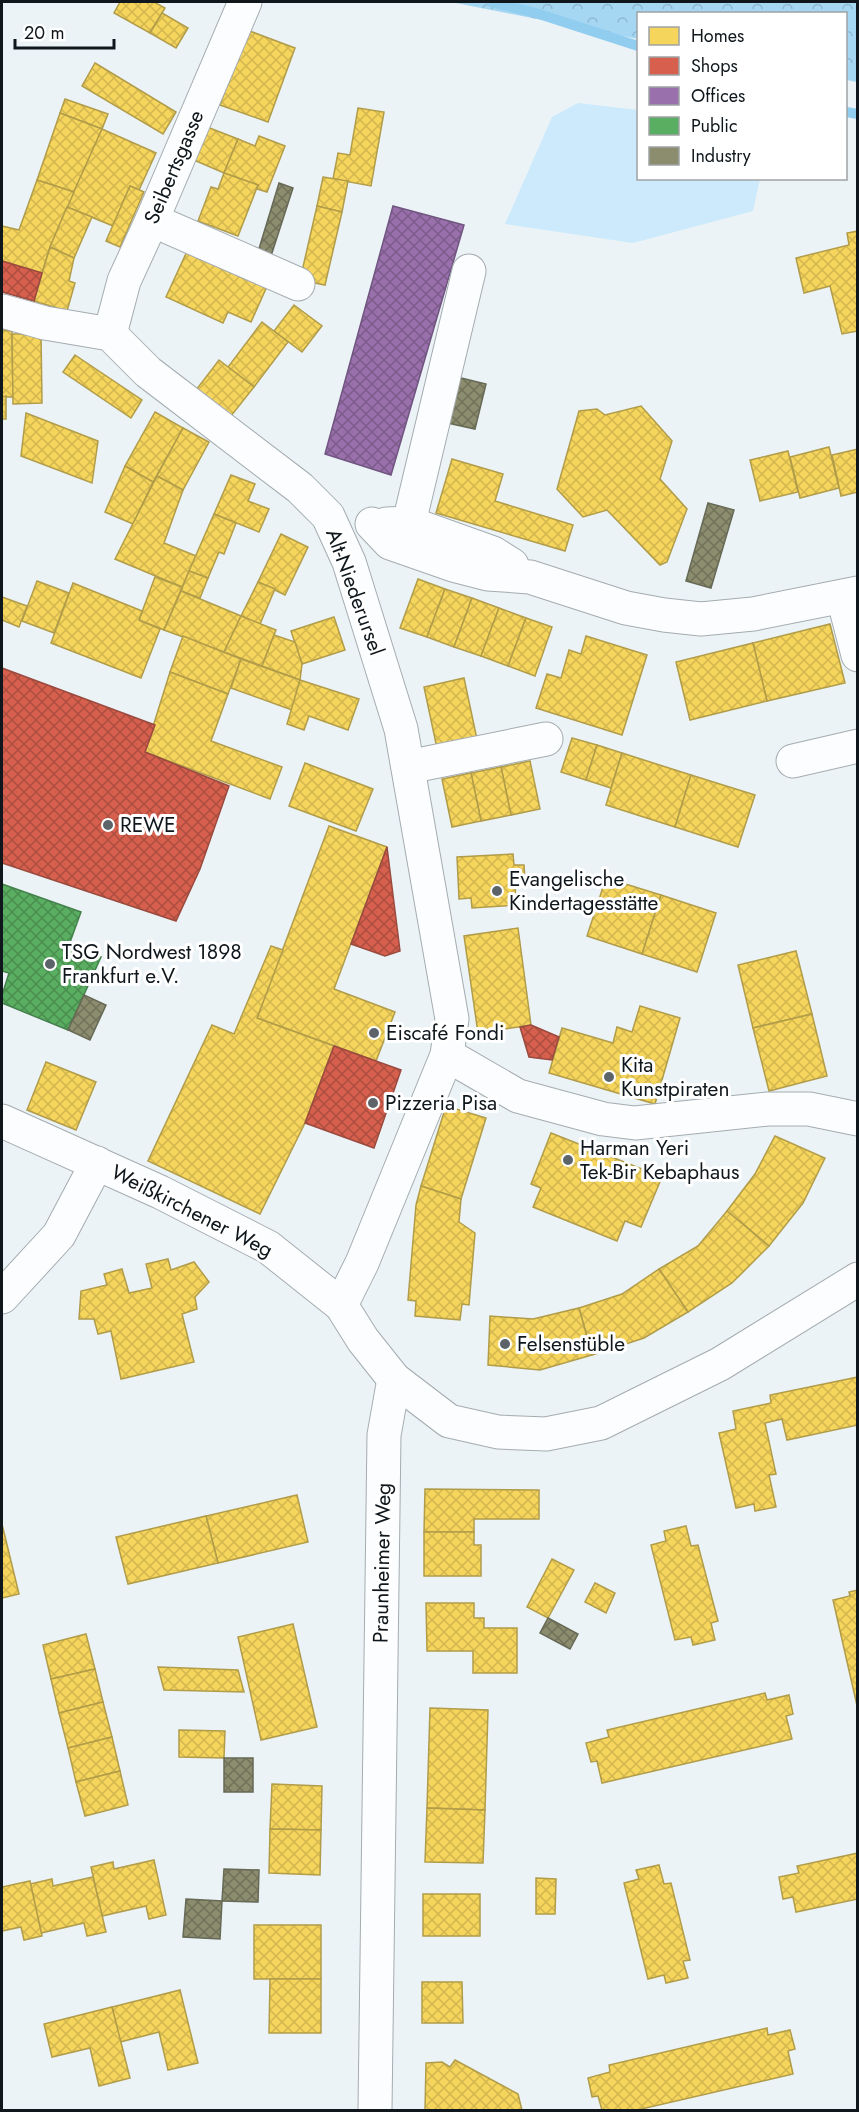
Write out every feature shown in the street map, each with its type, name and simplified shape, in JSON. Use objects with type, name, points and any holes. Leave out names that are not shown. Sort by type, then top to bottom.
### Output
[{"type":"street","name":"Seibertsgasse","points":[[110,334],[124,281],[245,2]]},
{"type":"street","points":[[152,220],[298,284]]},
{"type":"street","points":[[409,524],[469,271]]},
{"type":"street","points":[[2,311],[45,322],[110,334]]},
{"type":"street","name":"Alt-Niederursel","points":[[110,334],[148,372],[300,488],[328,516],[352,573],[401,729],[452,1019],[447,1055]]},
{"type":"street","points":[[328,516],[372,524],[409,524],[493,554],[530,577]]},
{"type":"street","points":[[372,524],[390,543],[453,564],[488,574],[530,577],[626,608],[664,615],[701,619],[753,614],[850,595],[858,655]]},
{"type":"street","points":[[408,767],[546,739]]},
{"type":"street","points":[[793,761],[858,746]]},
{"type":"street","points":[[858,1119],[809,1109],[768,1110],[635,1123],[603,1119],[518,1096],[447,1055],[362,1263],[341,1305],[363,1340],[394,1379],[449,1421],[498,1432],[546,1434],[601,1423],[720,1364],[858,1279]]},
{"type":"street","name":"Weißkirchener Weg","points":[[2,1121],[33,1137],[160,1192],[268,1247],[341,1305]]},
{"type":"street","name":"Weißkirchener Weg","points":[[2,1297],[59,1234],[97,1163]]},
{"type":"street","name":"Praunheimer Weg","points":[[375,2110],[384,1435],[394,1379]]},
{"type":"shaded area","points":[[578,103],[637,110],[637,180],[760,180],[753,211],[633,243],[505,224],[552,117]]},
{"type":"green space","points":[[451,2],[857,2],[857,82],[847,80],[847,12],[637,12],[637,39]]},
{"type":"building: Homes","points":[[120,2],[154,2],[165,8],[150,33],[114,13]]},
{"type":"building: Homes","points":[[162,13],[188,28],[176,48],[150,33]]},
{"type":"building: Homes","points":[[247,30],[295,48],[268,122],[220,105]]},
{"type":"building: Homes","points":[[95,63],[176,112],[163,134],[82,86]]},
{"type":"building: Homes","points":[[65,99],[108,114],[102,129],[60,113]]},
{"type":"building: Homes","points":[[358,108],[384,112],[371,186],[333,179],[338,153],[350,155]]},
{"type":"building: Homes","points":[[60,113],[102,129],[74,192],[37,180]]},
{"type":"building: Homes","points":[[207,127],[238,139],[224,173],[194,160]]},
{"type":"building: Homes","points":[[102,129],[156,153],[139,190],[130,186],[113,226],[67,207]]},
{"type":"building: Homes","points":[[259,136],[285,146],[267,192],[257,189],[258,185],[224,173],[238,139],[255,146]]},
{"type":"building: Homes","points":[[224,173],[258,185],[238,236],[198,221],[211,187],[218,189]]},
{"type":"building: Homes","points":[[323,177],[348,181],[342,212],[317,206]]},
{"type":"building: Homes","points":[[37,180],[74,192],[50,247],[42,273],[2,261],[2,226],[19,230]]},
{"type":"building: Homes","points":[[130,186],[144,192],[120,247],[106,241]]},
{"type":"building: Homes","points":[[317,206],[342,212],[325,285],[300,280]]},
{"type":"building: Homes","points":[[67,207],[92,217],[74,258],[50,247]]},
{"type":"building: Homes","points":[[858,231],[858,331],[842,334],[830,286],[804,293],[796,258],[849,245],[847,233]]},
{"type":"building: Homes","points":[[50,247],[74,258],[69,281],[75,283],[67,311],[34,301]]},
{"type":"building: Homes","points":[[189,247],[269,282],[251,322],[228,312],[223,323],[166,297]]},
{"type":"building: Homes","points":[[294,305],[322,326],[302,352],[274,331]]},
{"type":"building: Homes","points":[[262,322],[288,342],[254,387],[228,367]]},
{"type":"building: Homes","points":[[2,330],[12,331],[13,397],[2,397]]},
{"type":"building: Homes","points":[[12,334],[41,334],[42,403],[13,404]]},
{"type":"building: Homes","points":[[75,355],[142,400],[131,418],[63,372]]},
{"type":"building: Homes","points":[[219,360],[254,387],[231,416],[196,390]]},
{"type":"building: Homes","points":[[6,396],[6,419],[2,419],[2,397]]},
{"type":"building: Homes","points":[[641,406],[672,441],[660,479],[687,509],[667,562],[660,565],[607,510],[583,517],[557,489],[579,411],[597,409],[605,415]]},
{"type":"building: Homes","points":[[155,412],[183,428],[153,482],[125,466]]},
{"type":"building: Homes","points":[[26,413],[98,441],[92,483],[21,456]]},
{"type":"building: Homes","points":[[183,428],[209,442],[183,490],[157,476]]},
{"type":"building: Homes","points":[[829,447],[839,488],[800,498],[790,457]]},
{"type":"building: Homes","points":[[858,449],[858,492],[841,496],[832,455]]},
{"type":"building: Homes","points":[[788,451],[798,492],[760,501],[750,460]]},
{"type":"building: Homes","points":[[452,459],[503,474],[495,501],[573,525],[565,551],[436,513]]},
{"type":"building: Homes","points":[[125,466],[153,482],[133,524],[105,512]]},
{"type":"building: Homes","points":[[231,475],[255,484],[248,501],[269,509],[259,532],[214,514]]},
{"type":"building: Homes","points":[[157,476],[183,490],[164,543],[196,556],[182,587],[115,559]]},
{"type":"building: Homes","points":[[214,514],[236,523],[224,554],[219,552],[208,578],[189,571]]},
{"type":"building: Homes","points":[[281,534],[308,547],[285,595],[258,582]]},
{"type":"building: Homes","points":[[189,571],[208,578],[200,598],[181,591]]},
{"type":"building: Homes","points":[[155,577],[182,587],[164,630],[139,620]]},
{"type":"building: Homes","points":[[418,579],[445,589],[427,637],[400,628]]},
{"type":"building: Homes","points":[[37,581],[69,593],[54,633],[22,621]]},
{"type":"building: Homes","points":[[258,582],[275,589],[260,624],[241,616]]},
{"type":"building: Homes","points":[[73,583],[142,611],[139,620],[160,629],[141,678],[51,643]]},
{"type":"building: Homes","points":[[445,589],[472,598],[454,647],[427,637]]},
{"type":"building: Homes","points":[[181,591],[241,616],[224,652],[164,630]]},
{"type":"building: Homes","points":[[2,597],[27,606],[19,627],[2,620]]},
{"type":"building: Homes","points":[[472,598],[499,608],[481,656],[454,647]]},
{"type":"building: Homes","points":[[499,608],[526,618],[508,666],[481,656]]},
{"type":"building: Homes","points":[[241,616],[276,630],[262,666],[224,652]]},
{"type":"building: Homes","points":[[334,617],[345,650],[302,664],[291,631]]},
{"type":"building: Homes","points":[[526,618],[552,627],[535,676],[508,666]]},
{"type":"building: Homes","points":[[830,624],[845,683],[767,701],[753,643]]},
{"type":"building: Homes","points":[[274,635],[295,642],[302,664],[300,680],[262,666]]},
{"type":"building: Homes","points":[[183,636],[241,659],[228,694],[170,672]]},
{"type":"building: Homes","points":[[586,636],[647,655],[622,735],[536,708],[547,674],[561,678],[569,650],[581,654]]},
{"type":"building: Homes","points":[[753,643],[767,701],[690,720],[676,662]]},
{"type":"building: Homes","points":[[241,659],[300,680],[292,710],[231,688]]},
{"type":"building: Homes","points":[[170,672],[228,694],[211,741],[282,767],[270,799],[145,752]]},
{"type":"building: Homes","points":[[464,678],[478,744],[438,753],[424,687]]},
{"type":"building: Homes","points":[[300,680],[359,699],[348,730],[309,716],[304,730],[287,724]]},
{"type":"building: Homes","points":[[572,738],[597,745],[586,780],[561,772]]},
{"type":"building: Homes","points":[[597,745],[622,753],[611,788],[586,780]]},
{"type":"building: Homes","points":[[622,753],[691,775],[675,827],[606,805]]},
{"type":"building: Homes","points":[[530,761],[540,809],[511,815],[501,767]]},
{"type":"building: Homes","points":[[305,763],[373,789],[356,831],[289,806]]},
{"type":"building: Homes","points":[[501,767],[511,815],[481,821],[471,773]]},
{"type":"building: Homes","points":[[471,773],[481,821],[452,827],[442,779]]},
{"type":"building: Homes","points":[[691,775],[755,795],[738,847],[675,827]]},
{"type":"building: Homes","points":[[329,826],[387,847],[334,989],[395,1012],[376,1061],[257,1018]]},
{"type":"building: Homes","points":[[513,854],[514,865],[524,865],[525,881],[515,882],[516,905],[472,908],[471,898],[459,899],[457,857]]},
{"type":"building: Homes","points":[[606,878],[661,895],[642,954],[587,936]]},
{"type":"building: Homes","points":[[661,895],[716,913],[697,972],[642,954]]},
{"type":"building: Homes","points":[[518,928],[531,1025],[478,1033],[464,936]]},
{"type":"building: Homes","points":[[271,946],[283,950],[257,1018],[334,1046],[305,1123],[260,1214],[148,1161],[212,1025],[234,1034]]},
{"type":"building: Homes","points":[[796,951],[812,1014],[753,1028],[738,965]]},
{"type":"building: Homes","points":[[640,1006],[680,1018],[655,1104],[549,1073],[562,1028],[613,1043],[617,1027],[632,1032]]},
{"type":"building: Homes","points":[[812,1014],[827,1076],[769,1091],[753,1028]]},
{"type":"building: Homes","points":[[46,1062],[96,1082],[76,1130],[27,1110]]},
{"type":"building: Homes","points":[[446,1106],[486,1118],[461,1199],[421,1186]]},
{"type":"building: Homes","points":[[551,1133],[662,1177],[641,1227],[625,1221],[617,1241],[533,1207],[541,1188],[531,1184]]},
{"type":"building: Homes","points":[[775,1136],[825,1158],[803,1203],[769,1246],[727,1211],[755,1174]]},
{"type":"building: Homes","points":[[421,1186],[461,1199],[459,1222],[475,1233],[469,1305],[462,1304],[460,1320],[415,1316],[416,1301],[408,1300],[416,1205]]},
{"type":"building: Homes","points":[[727,1211],[769,1246],[732,1283],[688,1312],[659,1269],[698,1246]]},
{"type":"building: Homes","points":[[168,1259],[171,1270],[194,1262],[209,1282],[195,1297],[197,1309],[182,1314],[194,1362],[121,1379],[111,1331],[98,1334],[94,1319],[79,1319],[81,1291],[107,1285],[104,1274],[122,1269],[129,1293],[152,1288],[146,1264]]},
{"type":"building: Homes","points":[[659,1269],[688,1312],[644,1338],[592,1355],[579,1308],[622,1294]]},
{"type":"building: Homes","points":[[579,1308],[592,1355],[540,1370],[488,1365],[490,1316],[533,1319]]},
{"type":"building: Homes","points":[[858,1377],[858,1425],[787,1440],[782,1419],[765,1423],[776,1474],[769,1475],[776,1507],[755,1511],[754,1504],[736,1508],[719,1433],[736,1429],[733,1411],[771,1403],[770,1395]]},
{"type":"building: Homes","points":[[425,1489],[539,1490],[539,1519],[474,1519],[474,1532],[424,1532]]},
{"type":"building: Homes","points":[[297,1495],[308,1542],[218,1563],[206,1516]]},
{"type":"building: Homes","points":[[206,1516],[218,1563],[128,1584],[116,1537]]},
{"type":"building: Homes","points":[[2,1524],[19,1594],[2,1598]]},
{"type":"building: Homes","points":[[686,1526],[691,1546],[698,1545],[718,1621],[711,1623],[715,1640],[693,1645],[691,1637],[675,1640],[651,1545],[666,1541],[664,1531]]},
{"type":"building: Homes","points":[[424,1532],[474,1532],[474,1545],[481,1545],[481,1576],[424,1576]]},
{"type":"building: Homes","points":[[552,1559],[574,1570],[548,1618],[527,1607]]},
{"type":"building: Homes","points":[[595,1583],[615,1593],[606,1613],[585,1602]]},
{"type":"building: Homes","points":[[858,1590],[858,1710],[833,1600],[850,1596],[849,1592]]},
{"type":"building: Homes","points":[[426,1603],[474,1603],[474,1618],[484,1618],[484,1628],[517,1628],[517,1673],[473,1673],[473,1651],[427,1651]]},
{"type":"building: Homes","points":[[293,1624],[317,1727],[261,1740],[238,1637]]},
{"type":"building: Homes","points":[[86,1634],[95,1669],[51,1679],[43,1645]]},
{"type":"building: Homes","points":[[158,1667],[238,1670],[244,1692],[164,1690]]},
{"type":"building: Homes","points":[[95,1669],[103,1702],[59,1713],[51,1679]]},
{"type":"building: Homes","points":[[765,1693],[767,1700],[789,1695],[793,1714],[786,1716],[792,1739],[602,1783],[597,1761],[591,1762],[586,1743],[609,1737],[607,1730]]},
{"type":"building: Homes","points":[[103,1702],[112,1737],[68,1748],[59,1713]]},
{"type":"building: Homes","points":[[430,1708],[488,1710],[485,1810],[427,1808]]},
{"type":"building: Homes","points":[[179,1730],[225,1731],[224,1758],[179,1757]]},
{"type":"building: Homes","points":[[112,1737],[120,1771],[76,1782],[68,1748]]},
{"type":"building: Homes","points":[[120,1771],[128,1805],[85,1816],[76,1782]]},
{"type":"building: Homes","points":[[272,1784],[322,1786],[321,1830],[270,1829]]},
{"type":"building: Homes","points":[[427,1808],[485,1810],[483,1863],[425,1862]]},
{"type":"building: Homes","points":[[270,1829],[321,1830],[320,1875],[269,1873]]},
{"type":"building: Homes","points":[[858,1853],[858,1899],[796,1912],[793,1897],[783,1899],[779,1877],[799,1873],[797,1866]]},
{"type":"building: Homes","points":[[154,1860],[166,1915],[149,1919],[146,1906],[102,1916],[91,1867],[113,1862],[114,1869]]},
{"type":"building: Homes","points":[[659,1865],[664,1884],[671,1883],[690,1960],[683,1961],[688,1978],[666,1983],[664,1975],[648,1979],[624,1883],[639,1879],[636,1870]]},
{"type":"building: Homes","points":[[93,1877],[106,1932],[87,1936],[84,1923],[41,1933],[30,1884],[52,1879],[53,1886]]},
{"type":"building: Homes","points":[[536,1878],[556,1879],[555,1914],[536,1914]]},
{"type":"building: Homes","points":[[30,1881],[42,1936],[24,1940],[21,1927],[2,1931],[2,1887]]},
{"type":"building: Homes","points":[[423,1894],[480,1894],[480,1936],[423,1936]]},
{"type":"building: Homes","points":[[254,1925],[321,1925],[321,1979],[254,1979]]},
{"type":"building: Homes","points":[[270,1979],[321,1979],[321,2033],[269,2033]]},
{"type":"building: Homes","points":[[422,1982],[462,1982],[463,2023],[422,2023]]},
{"type":"building: Homes","points":[[180,1990],[198,2063],[168,2070],[159,2032],[120,2042],[112,2007]]},
{"type":"building: Homes","points":[[112,2007],[130,2078],[99,2086],[90,2048],[52,2057],[44,2024]]},
{"type":"building: Homes","points":[[767,2028],[768,2035],[790,2030],[795,2049],[788,2051],[793,2074],[637,2110],[602,2110],[598,2096],[592,2097],[588,2078],[610,2072],[609,2065]]},
{"type":"building: Homes","points":[[455,2060],[518,2094],[522,2110],[425,2110],[426,2063],[442,2062],[450,2067]]},
{"type":"building: Shops","points":[[2,261],[42,273],[34,301],[2,292]]},
{"type":"building: Shops","name":"REWE","points":[[2,668],[155,725],[145,752],[229,786],[200,869],[176,921],[2,863]]},
{"type":"building: Shops","points":[[387,847],[400,951],[385,956],[351,944]]},
{"type":"building: Shops","points":[[531,1025],[559,1037],[552,1060],[529,1057],[520,1027]]},
{"type":"building: Shops","points":[[334,1046],[401,1070],[374,1148],[305,1123]]},
{"type":"building: Offices","points":[[393,206],[464,225],[391,475],[325,454]]},
{"type":"building: Public","name":"TSG Nordwest 1898 Frankfurt e.V.","points":[[2,884],[81,912],[69,945],[101,957],[68,1030],[2,1003],[2,995],[9,973],[2,971]]},
{"type":"building: Industry","points":[[279,183],[293,188],[271,256],[258,252]]},
{"type":"building: Industry","points":[[449,375],[486,384],[475,429],[438,421]]},
{"type":"building: Industry","points":[[708,503],[734,510],[711,588],[686,581]]},
{"type":"building: Industry","points":[[84,995],[106,1005],[90,1040],[68,1030]]},
{"type":"building: Industry","points":[[548,1618],[578,1634],[570,1649],[540,1633]]},
{"type":"building: Industry","points":[[224,1758],[253,1758],[253,1792],[224,1792]]},
{"type":"building: Industry","points":[[224,1869],[259,1870],[258,1902],[222,1901]]},
{"type":"building: Industry","points":[[186,1899],[222,1901],[220,1939],[183,1937]]},
{"type":"waterway","points":[[491,2],[536,13],[637,46]]},
{"type":"waterway","points":[[847,112],[858,114]]},
{"type":"place","name":"REWE","points":[[108,825]]},
{"type":"place","name":"Evangelische Kindertagesstätte","points":[[497,891]]},
{"type":"place","name":"TSG Nordwest 1898 Frankfurt e.V.","points":[[50,964]]},
{"type":"place","name":"Eiscafé Fondi","points":[[374,1033]]},
{"type":"place","name":"Kita Kunstpiraten","points":[[609,1077]]},
{"type":"place","name":"Pizzeria Pisa","points":[[373,1103]]},
{"type":"place","name":"Harman Yeri Tek-Bir Kebaphaus","points":[[568,1160]]},
{"type":"place","name":"Felsenstüble","points":[[505,1344]]}]
